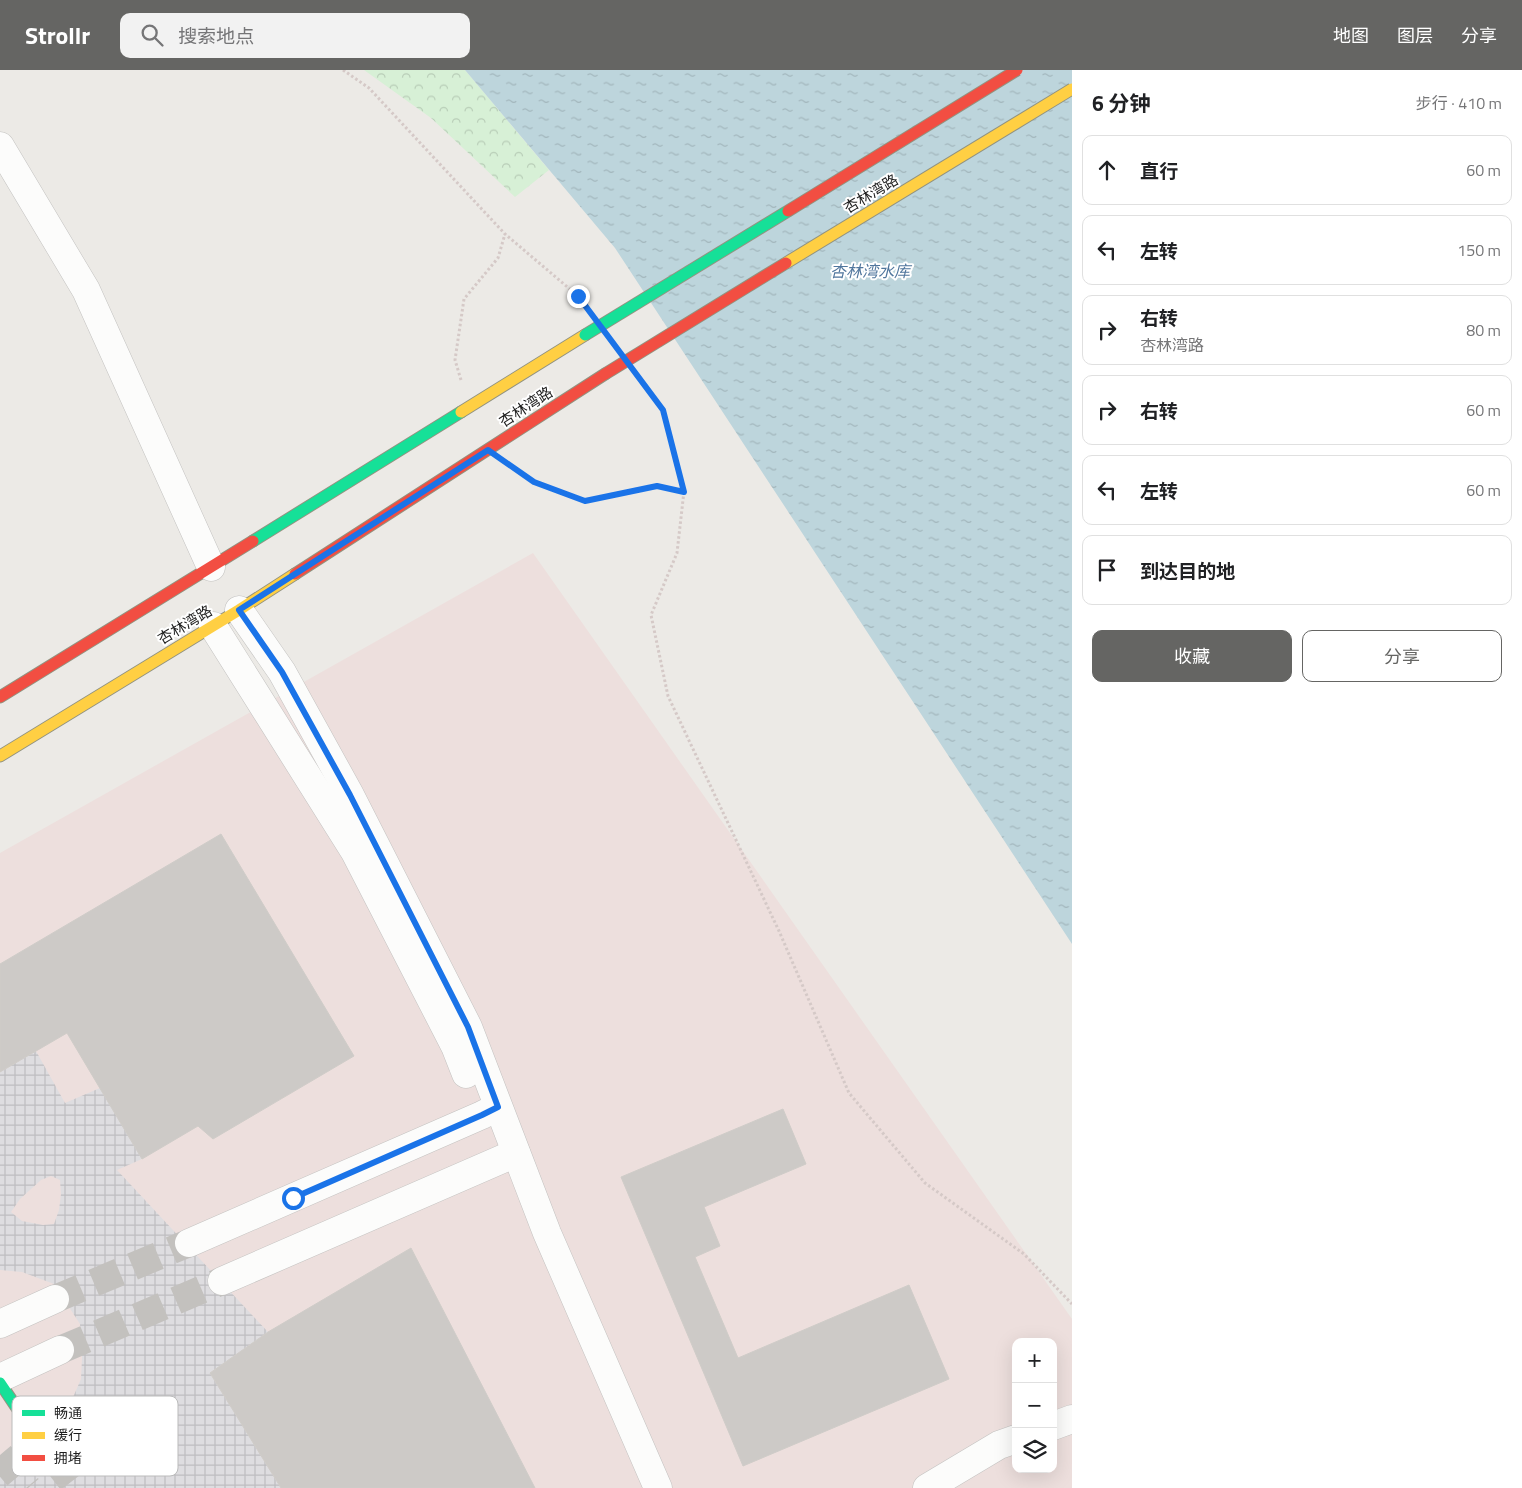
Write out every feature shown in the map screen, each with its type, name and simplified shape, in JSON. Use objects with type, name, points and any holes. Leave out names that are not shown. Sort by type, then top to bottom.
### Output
[{"type":"main road","name":"杏林湾路","points":[[0,697],[1017,70]]},
{"type":"main road","name":"杏林湾路","points":[[0,756],[239,610],[605,374],[1072,89]]},
{"type":"main road","points":[[0,1383],[12,1401]]},
{"type":"street","points":[[0,146],[86,290],[211,567]]},
{"type":"street","points":[[239,610],[282,672],[350,795],[468,1027],[490,1111]]},
{"type":"street","points":[[213,626],[355,852],[490,1111],[508,1156],[572,1339],[639,1488]]},
{"type":"street","points":[[189,1243],[490,1111]]},
{"type":"street","points":[[222,1281],[508,1156]]},
{"type":"street","points":[[508,1156],[547,1233],[658,1488]]},
{"type":"street","points":[[0,1324],[55,1299]]},
{"type":"street","points":[[0,1378],[60,1350]]},
{"type":"street","points":[[1057,1425],[1072,1419]]},
{"type":"street","points":[[927,1488],[999,1445],[1012,1440]]},
{"type":"path","points":[[343,70],[369,88],[505,234],[578,296],[590,311]]},
{"type":"path","points":[[470,406],[456,360],[464,299],[498,258],[505,234]]},
{"type":"path","points":[[641,380],[663,410],[684,492],[677,553],[651,614],[668,696],[779,931],[849,1094],[926,1183],[1024,1254],[1072,1304]]},
{"type":"path","points":[[488,450],[534,482],[585,501],[657,486],[684,492]]},
{"type":"shaded area","points":[[533,553],[1072,1319],[1072,1488],[0,1488],[0,853]]},
{"type":"shaded area","points":[[36,1051],[65,1103],[100,1088],[142,1159],[117,1170],[268,1332],[210,1373],[281,1488],[0,1488],[0,1461],[12,1460],[12,1476],[178,1476],[178,1396],[74,1396],[81,1379],[80,1324],[54,1284],[22,1272],[0,1270],[0,1072]],"holes":[[[51,1176],[60,1180],[59,1210],[54,1224],[43,1225],[22,1221],[11,1212],[20,1199],[41,1180]]]},
{"type":"green space","points":[[364,70],[465,70],[549,170],[515,197],[431,118]]},
{"type":"water","name":"杏林湾水库","points":[[465,70],[1072,70],[1072,944],[615,248]]},
{"type":"building","points":[[221,834],[354,1056],[213,1139],[198,1126],[142,1159],[67,1033],[0,1072],[0,964]]},
{"type":"building","points":[[783,1109],[806,1164],[704,1207],[720,1246],[695,1257],[738,1358],[909,1285],[949,1379],[743,1466],[621,1177]]},
{"type":"building","points":[[411,1248],[535,1488],[281,1488],[210,1373],[268,1332]]},
{"type":"tunnel","points":[[55,1299],[189,1243]]},
{"type":"tunnel","points":[[60,1350],[222,1281]]},
{"type":"tunnel","points":[[0,1455],[12,1469]]},
{"type":"tunnel","points":[[18,1476],[28,1488]]},
{"type":"tunnel","points":[[68,1476],[77,1488]]},
{"type":"traffic: fast","points":[[585,335],[788,211]]},
{"type":"traffic: fast","points":[[253,541],[461,412]]},
{"type":"traffic: fast","points":[[0,1383],[12,1401]]},
{"type":"traffic: slow","points":[[786,263],[1072,89]]},
{"type":"traffic: slow","points":[[461,412],[585,335]]},
{"type":"traffic: slow","points":[[0,756],[295,574]]},
{"type":"traffic: jam","points":[[788,211],[1017,70]]},
{"type":"traffic: jam","points":[[605,374],[786,263]]},
{"type":"traffic: jam","points":[[295,574],[605,374]]},
{"type":"traffic: jam","points":[[0,697],[253,541]]},
{"type":"route","points":[[293,1198],[498,1107],[468,1027],[350,795],[282,672],[239,610],[488,450],[534,482],[585,501],[657,486],[684,492],[663,410],[578,296]]}]
